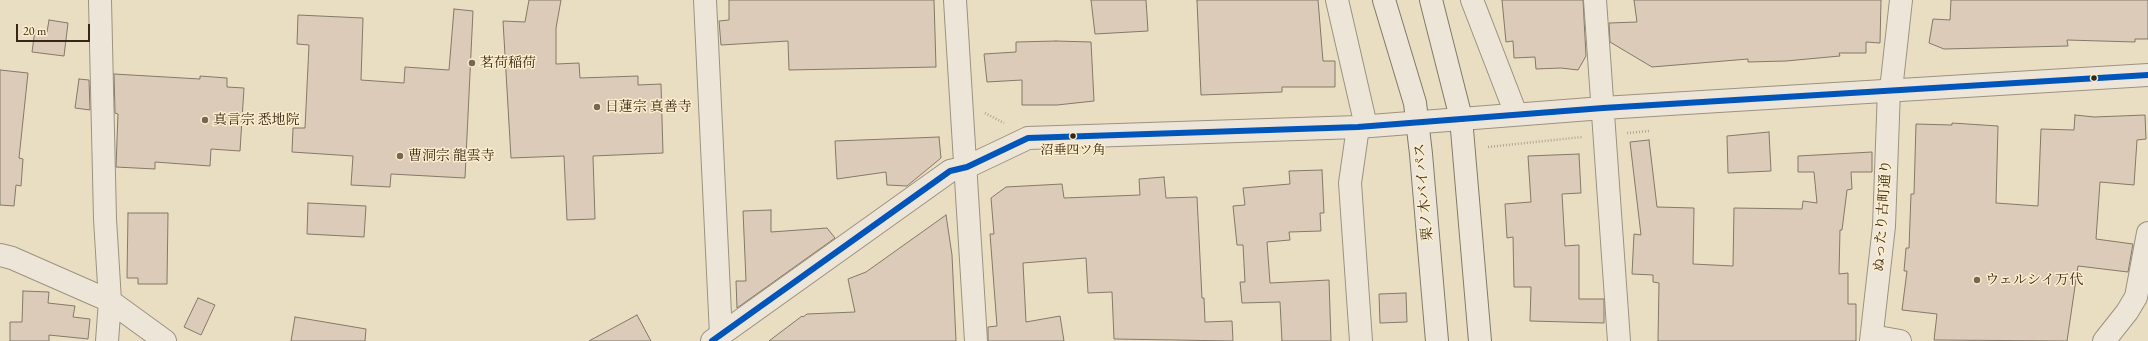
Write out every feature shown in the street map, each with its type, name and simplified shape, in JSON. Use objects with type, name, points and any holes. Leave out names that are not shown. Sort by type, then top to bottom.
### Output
[{"type":"street","points":[[100,0],[105,219],[110,301],[107,341]]},
{"type":"street","points":[[705,0],[717,338]]},
{"type":"street","points":[[956,0],[967,167],[976,341]]},
{"type":"street","points":[[1337,0],[1362,126],[1350,183],[1361,341]]},
{"type":"street","name":"栗ノ木バイパス","points":[[1384,0],[1415,103],[1418,122],[1437,341]]},
{"type":"street","points":[[1431,0],[1461,118],[1480,341]]},
{"type":"street","points":[[1472,0],[1516,114]]},
{"type":"street","points":[[1595,0],[1619,341]]},
{"type":"street","name":"ぬったり古町通り","points":[[1872,338],[1884,226],[1889,90],[1892,81],[1901,0]]},
{"type":"street","points":[[717,338],[950,171],[967,167],[1028,138],[1362,126],[1603,108],[2148,75]]},
{"type":"street","points":[[2104,341],[2128,312],[2136,297],[2148,233]]},
{"type":"street","points":[[0,255],[12,258],[110,301],[165,341]]},
{"type":"street","points":[[1872,338],[1900,341]]},
{"type":"path","points":[[982,112],[1006,124]]},
{"type":"building","points":[[529,0],[561,0],[556,28],[556,64],[579,63],[580,78],[638,76],[638,85],[661,84],[663,153],[593,156],[595,219],[567,220],[564,156],[511,158],[503,21],[525,22]]},
{"type":"building","points":[[729,0],[934,0],[936,67],[789,70],[788,41],[721,45],[719,21],[729,20]]},
{"type":"building","points":[[1091,0],[1146,0],[1148,31],[1095,34]]},
{"type":"building","points":[[1197,0],[1318,0],[1323,61],[1335,61],[1335,87],[1282,87],[1282,92],[1201,95]]},
{"type":"building","points":[[1502,0],[1583,0],[1586,56],[1578,70],[1561,68],[1536,69],[1535,57],[1514,58],[1513,41],[1506,42]]},
{"type":"building","points":[[1634,0],[1881,0],[1880,43],[1866,42],[1866,53],[1839,53],[1840,56],[1786,61],[1748,62],[1748,59],[1652,67],[1610,42],[1609,23],[1637,22]]},
{"type":"building","points":[[1951,0],[2148,0],[2148,39],[2135,39],[2135,42],[2067,40],[2068,46],[1944,49],[1929,43],[1933,19],[1950,20]]},
{"type":"building","points":[[454,9],[473,11],[465,178],[391,174],[390,187],[351,185],[353,156],[292,152],[293,128],[305,128],[309,45],[297,44],[298,15],[363,18],[361,80],[404,83],[405,67],[449,70]]},
{"type":"building","points":[[49,20],[68,23],[64,56],[32,52],[35,30],[47,32]]},
{"type":"building","points":[[1016,42],[1091,42],[1094,101],[1057,105],[1022,105],[1022,80],[987,82],[984,54],[1016,52]]},
{"type":"building","points":[[0,70],[28,73],[19,158],[23,159],[21,186],[16,185],[14,206],[0,205]]},
{"type":"building","points":[[114,74],[200,79],[200,76],[227,78],[227,87],[244,88],[240,151],[211,149],[210,166],[155,162],[155,169],[116,167],[118,114],[115,113]]},
{"type":"building","points":[[79,79],[89,80],[90,110],[75,108]]},
{"type":"building","points":[[2075,115],[2094,117],[2145,115],[2146,139],[2137,140],[2134,185],[2100,182],[2096,239],[2133,244],[2128,272],[2078,266],[2067,341],[1934,340],[1937,314],[1902,310],[1907,271],[1904,271],[1906,248],[1909,248],[1911,194],[1914,194],[1916,124],[1952,125],[1952,123],[1998,126],[1996,203],[2038,206],[2041,129],[2074,130]]},
{"type":"building","points":[[1769,132],[1771,171],[1728,173],[1727,136]]},
{"type":"building","points":[[939,137],[941,158],[907,186],[887,185],[886,172],[837,179],[835,141]]},
{"type":"building","points":[[1649,140],[1657,207],[1694,208],[1693,264],[1733,266],[1734,208],[1802,209],[1803,201],[1817,203],[1814,172],[1798,172],[1798,156],[1872,152],[1872,172],[1851,172],[1852,189],[1847,190],[1842,230],[1840,230],[1839,274],[1848,273],[1848,304],[1856,304],[1856,341],[1658,341],[1659,283],[1653,282],[1653,275],[1632,274],[1634,234],[1641,235],[1630,142]]},
{"type":"building","points":[[1579,154],[1581,193],[1562,194],[1565,246],[1579,245],[1579,299],[1604,299],[1604,323],[1530,321],[1531,287],[1514,287],[1513,237],[1507,238],[1505,204],[1531,202],[1528,156]]},
{"type":"building","points":[[1322,170],[1324,213],[1320,213],[1321,231],[1289,232],[1290,240],[1267,242],[1270,283],[1329,280],[1331,341],[1282,341],[1280,302],[1242,303],[1240,282],[1245,282],[1243,245],[1237,245],[1233,206],[1245,205],[1243,188],[1290,184],[1289,171]]},
{"type":"building","points":[[1164,177],[1166,198],[1197,197],[1202,298],[1204,298],[1205,322],[1232,321],[1233,341],[1114,339],[1112,292],[1088,293],[1086,258],[1023,263],[1026,322],[1060,316],[1064,341],[988,341],[988,327],[997,326],[990,234],[994,234],[991,198],[1006,187],[1062,184],[1064,198],[1140,195],[1139,179]]},
{"type":"building","points":[[308,203],[366,206],[364,237],[307,234]]},
{"type":"building","points":[[771,210],[771,232],[827,228],[835,238],[737,308],[736,281],[746,281],[743,211]]},
{"type":"building","points":[[128,213],[168,213],[167,284],[138,284],[138,278],[127,278]]},
{"type":"building","points":[[946,215],[952,255],[956,341],[769,341],[802,316],[803,317],[807,314],[855,312],[848,279],[866,272]]},
{"type":"building","points":[[23,291],[49,292],[48,303],[75,306],[73,317],[90,319],[88,339],[49,335],[49,341],[10,341],[10,322],[22,322]]},
{"type":"building","points":[[1406,293],[1407,322],[1380,323],[1379,294]]},
{"type":"building","points":[[198,298],[215,305],[201,335],[184,327]]},
{"type":"building","points":[[637,315],[651,341],[589,341]]},
{"type":"building","points":[[295,317],[366,329],[365,341],[291,341]]},
{"type":"transit line","points":[[712,341],[950,171],[967,167],[1028,138],[1358,127],[1603,108],[2148,75]]},
{"type":"place","name":"茗荷稲荷","points":[[472,63]]},
{"type":"place","name":"日蓮宗 真善寺","points":[[597,107]]},
{"type":"place","name":"真言宗 悉地院","points":[[205,120]]},
{"type":"place","name":"沼垂四ツ角","points":[[1073,136]]},
{"type":"place","name":"曹洞宗 龍雲寺","points":[[400,156]]},
{"type":"place","name":"ウェルシイ万代","points":[[1977,280]]}]
